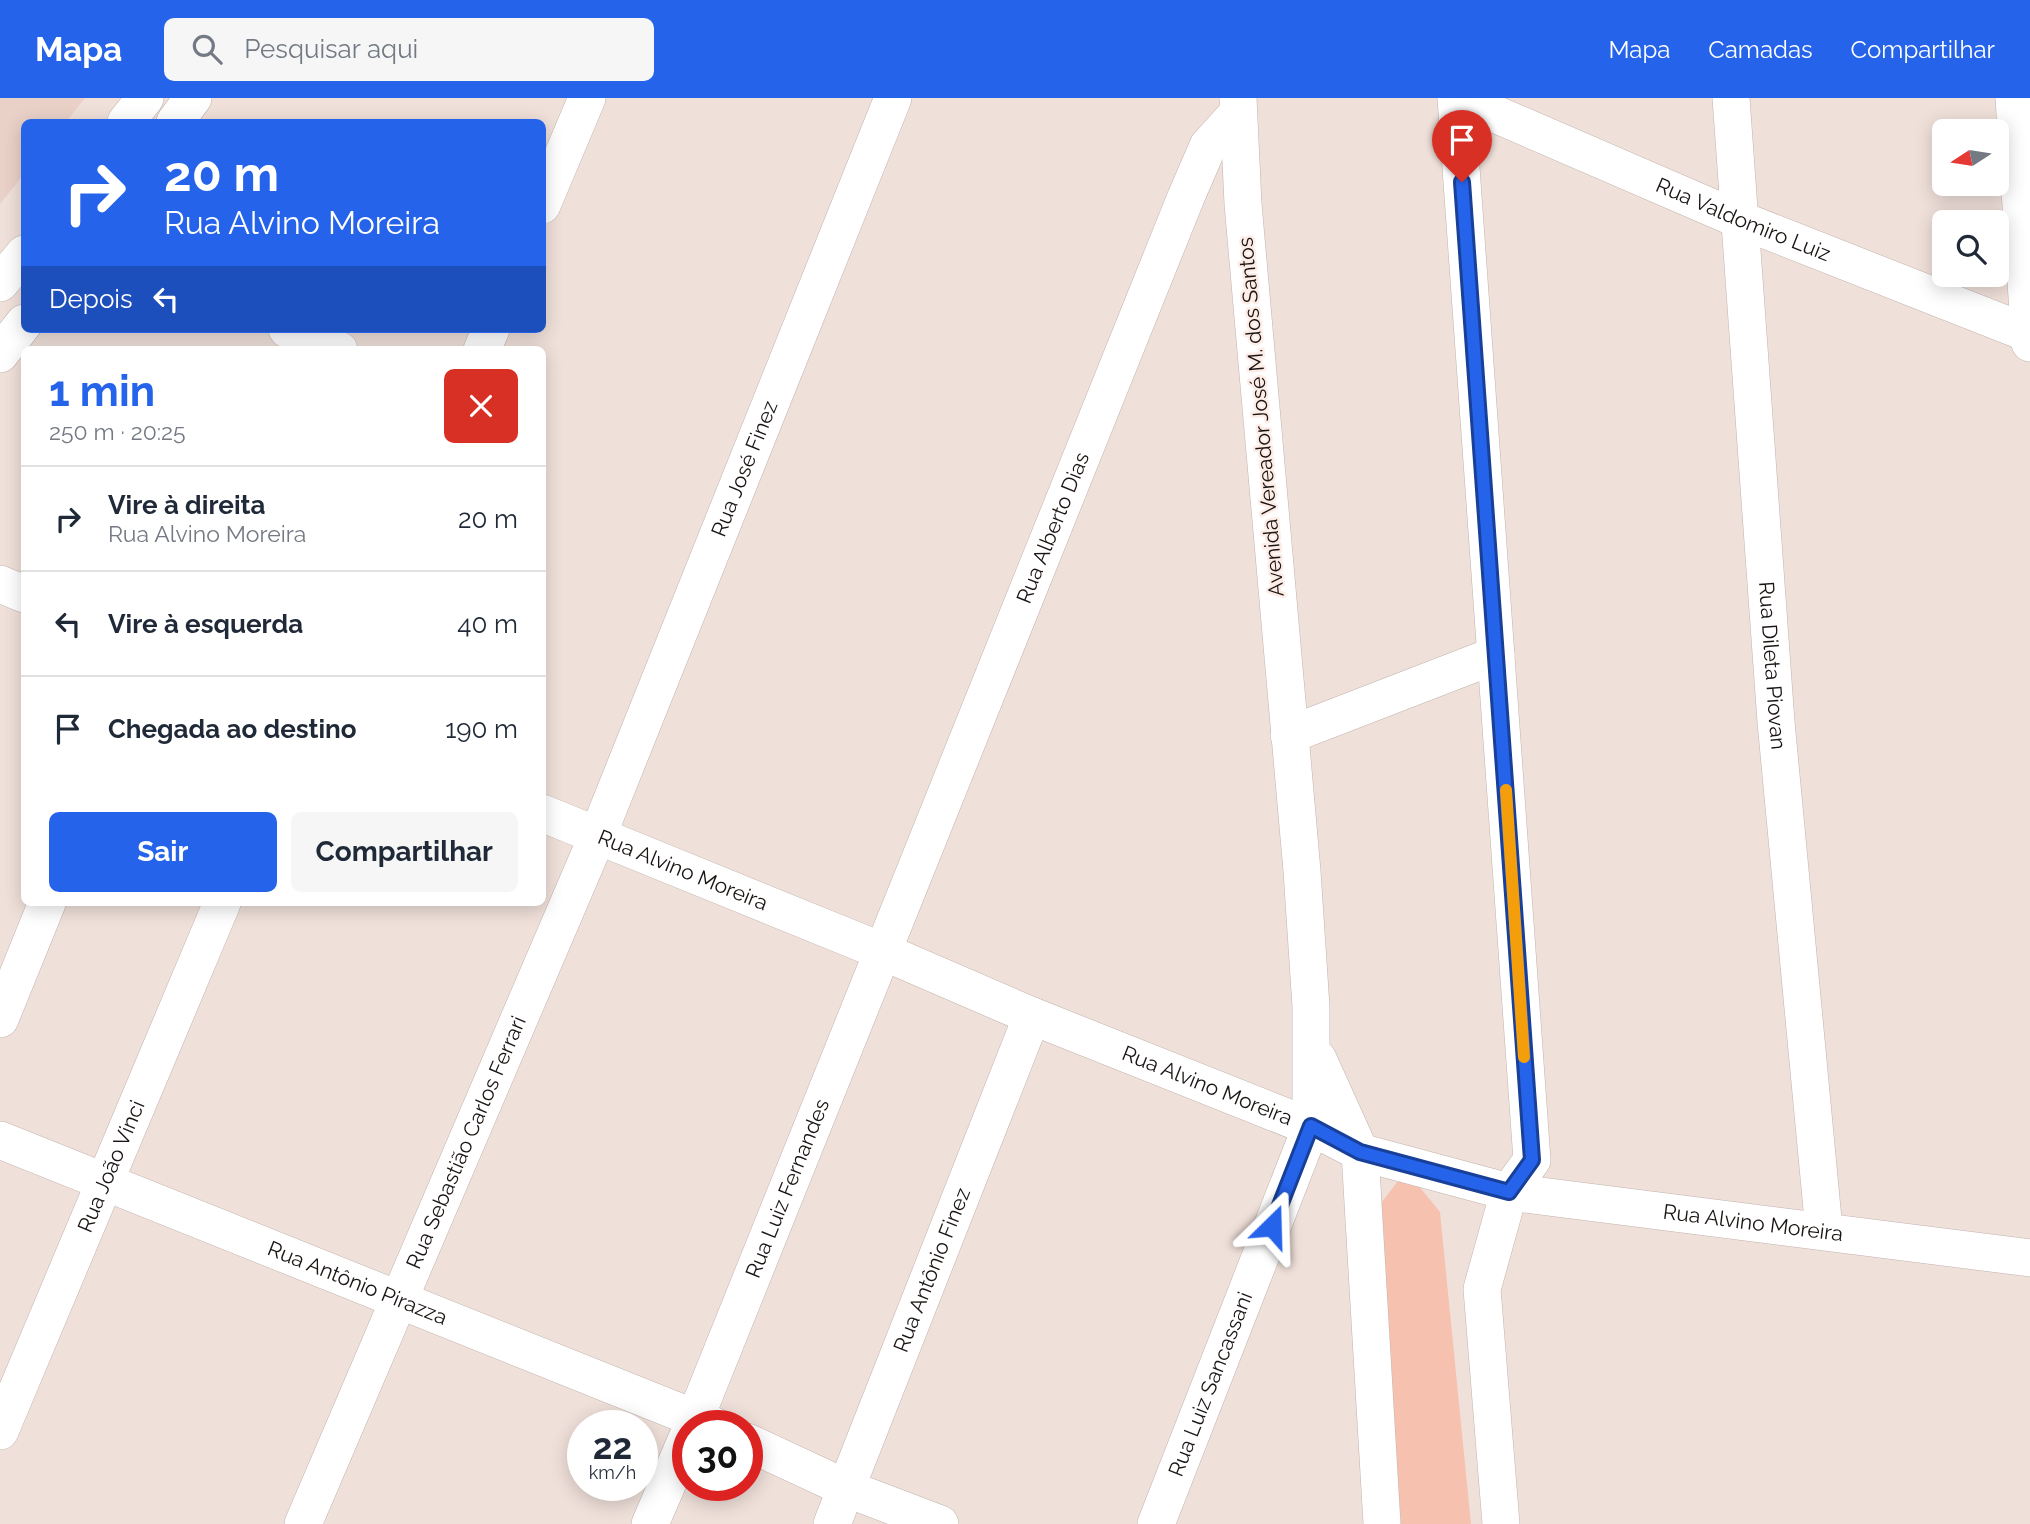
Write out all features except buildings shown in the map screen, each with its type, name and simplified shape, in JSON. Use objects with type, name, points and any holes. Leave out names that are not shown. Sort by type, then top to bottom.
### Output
[{"type":"street","points":[[129,119],[145,98]]},
{"type":"street","points":[[177,119],[193,98]]},
{"type":"street","points":[[546,195],[587,98]]},
{"type":"street","name":"Rua José Finez","points":[[597,837],[892,98]]},
{"type":"street","points":[[1457,98],[1532,1160],[1509,1192],[1482,1289],[1501,1524]]},
{"type":"street","name":"Rua Valdomiro Luiz","points":[[1457,98],[1738,219],[2030,334]]},
{"type":"street","name":"Rua Dileta Piovan","points":[[1731,98],[1776,722],[1824,1230]]},
{"type":"street","points":[[2014,98],[2030,343]]},
{"type":"street","name":"Avenida Vereador José M. dos Santos","points":[[1238,106],[1303,884],[1311,1045],[1311,1126]]},
{"type":"street","name":"Rua Alberto Dias","points":[[884,952],[1186,197],[1208,146],[1238,106]]},
{"type":"street","points":[[0,283],[21,258]]},
{"type":"street","points":[[0,354],[21,327]]},
{"type":"street","points":[[297,333],[329,346]]},
{"type":"street","points":[[0,584],[21,593]]},
{"type":"street","points":[[1289,735],[1496,655]]},
{"type":"street","name":"Rua Alvino Moreira","points":[[546,815],[884,952],[1032,1016],[1311,1126],[1360,1152],[1509,1192],[2030,1258]]},
{"type":"street","name":"Rua Sebastião Carlos Ferrari","points":[[303,1524],[597,837]]},
{"type":"street","points":[[0,1019],[46,906]]},
{"type":"street","name":"Rua João Vinci","points":[[0,1431],[221,906]]},
{"type":"street","name":"Rua Luiz Fernandes","points":[[704,1410],[884,952]]},
{"type":"street","name":"Rua Antônio Finez","points":[[832,1524],[1032,1016]]},
{"type":"street","points":[[1311,1045],[1360,1152],[1382,1524]]},
{"type":"street","name":"Rua Luiz Sancassani","points":[[1156,1524],[1311,1126]]},
{"type":"street","name":"Rua Antônio Pirazza","points":[[0,1140],[399,1299],[672,1416]]},
{"type":"street","points":[[763,1449],[848,1489],[940,1524]]},
{"type":"street","name":"Rua Luiz Fernandes","points":[[649,1524],[672,1478]]},
{"type":"shaded area","points":[[0,98],[85,98],[68,119],[21,119],[21,178],[0,204]]},
{"type":"shaded area","points":[[1398,1181],[1418,1185],[1440,1212],[1471,1524],[1401,1524],[1378,1207]]},
{"type":"slow traffic","points":[[1506,790],[1524,1057]]},
{"type":"route","points":[[1272,1226],[1311,1126],[1360,1152],[1509,1192],[1532,1160],[1462,182]]}]
